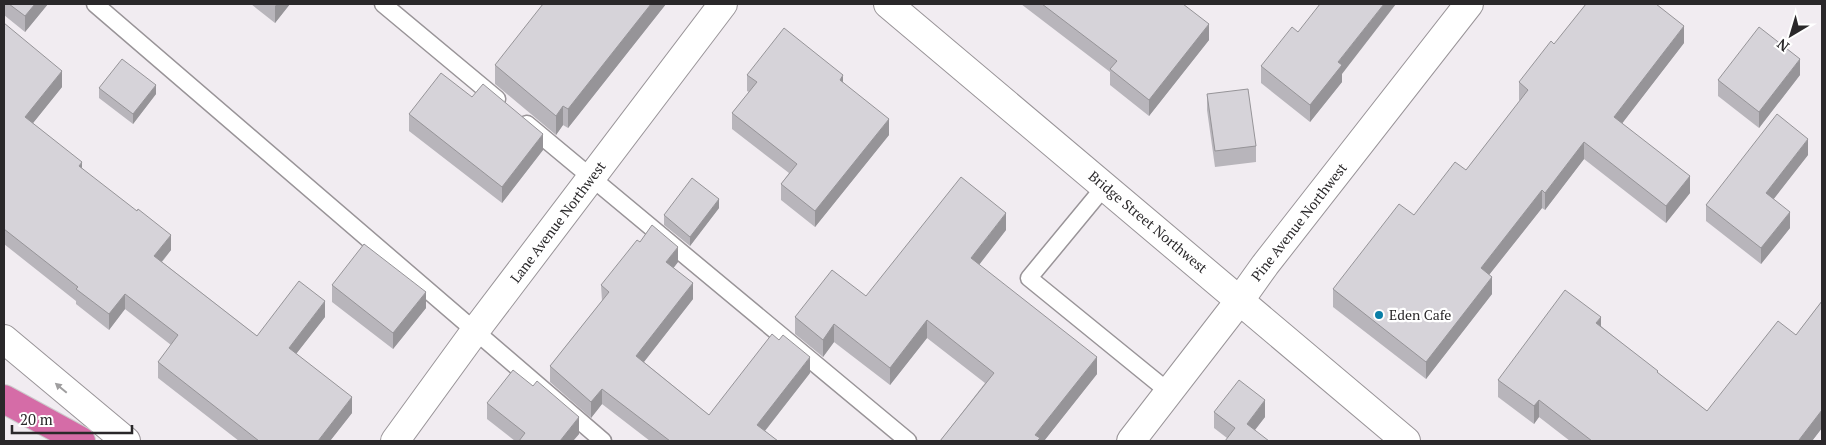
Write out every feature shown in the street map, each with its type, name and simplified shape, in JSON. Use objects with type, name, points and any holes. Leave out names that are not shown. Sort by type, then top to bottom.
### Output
[{"type":"highway","points":[[4,399],[80,441]]},
{"type":"street","name":"Lane Avenue Northwest","points":[[395,441],[475,331],[723,4]]},
{"type":"street","name":"Bridge Street Northwest","points":[[888,4],[1406,441]]},
{"type":"street","name":"Pine Avenue Northwest","points":[[1131,441],[1265,265],[1469,4]]},
{"type":"street","points":[[4,339],[126,441]]},
{"type":"lane","points":[[95,4],[603,441]]},
{"type":"lane","points":[[383,4],[908,441]]},
{"type":"lane","points":[[1105,186],[1029,278],[1169,392]]},
{"type":"building","points":[[9,4],[35,4],[25,16]]},
{"type":"building","points":[[543,4],[651,4],[568,109],[563,106],[556,116],[495,65]]},
{"type":"building","points":[[1042,4],[1183,4],[1209,24],[1149,100],[1110,69],[1117,61]]},
{"type":"building","points":[[1320,4],[1384,4],[1338,62],[1342,65],[1310,105],[1261,66],[1292,27],[1298,32]]},
{"type":"building","points":[[1586,4],[1656,4],[1684,26],[1614,117],[1690,176],[1666,206],[1584,142],[1545,193],[1542,190],[1481,268],[1492,277],[1426,362],[1333,289],[1399,204],[1414,215],[1455,162],[1466,170],[1528,90],[1519,82],[1551,41],[1554,44]]},
{"type":"building","points":[[4,23],[62,71],[25,117],[82,162],[79,166],[171,235],[154,256],[257,336],[299,281],[325,301],[289,348],[352,397],[318,441],[259,441],[158,362],[178,335],[125,294],[109,314],[4,229]]},
{"type":"building","points":[[1759,27],[1800,59],[1759,112],[1718,80]]},
{"type":"building","points":[[784,28],[843,75],[840,80],[889,119],[815,211],[781,184],[797,164],[732,113],[757,82],[747,75]]},
{"type":"building","points":[[122,59],[156,85],[133,114],[99,88]]},
{"type":"building","points":[[441,73],[472,97],[483,84],[543,134],[502,187],[409,114]]},
{"type":"building","points":[[1248,89],[1256,146],[1215,151],[1207,94]]},
{"type":"building","points":[[1777,114],[1808,139],[1766,193],[1790,212],[1761,248],[1706,205]]},
{"type":"building","points":[[961,177],[1006,213],[971,258],[1097,357],[1035,435],[1040,438],[1037,441],[940,441],[994,373],[927,320],[890,368],[834,324],[823,340],[795,317],[832,270],[866,296]]},
{"type":"building","points":[[692,178],[719,199],[690,237],[664,215]]},
{"type":"building","points":[[652,225],[678,247],[666,262],[693,283],[636,356],[709,415],[772,334],[779,340],[783,335],[810,357],[757,425],[778,441],[670,441],[602,389],[591,402],[550,366],[609,292],[601,285],[637,240],[640,242]]},
{"type":"building","points":[[364,244],[426,292],[393,333],[332,285]]},
{"type":"building","points":[[1565,290],[1601,317],[1596,323],[1707,411],[1778,321],[1796,335],[1822,301],[1822,410],[1799,440],[1801,441],[1592,441],[1539,400],[1534,406],[1498,380]]},
{"type":"building","points":[[513,370],[533,386],[537,381],[579,417],[560,441],[519,441],[525,433],[487,403]]},
{"type":"building","points":[[1239,380],[1265,400],[1247,424],[1269,441],[1225,441],[1235,428],[1214,412]]},
{"type":"place","name":"Eden Cafe","points":[[1379,315]]}]
